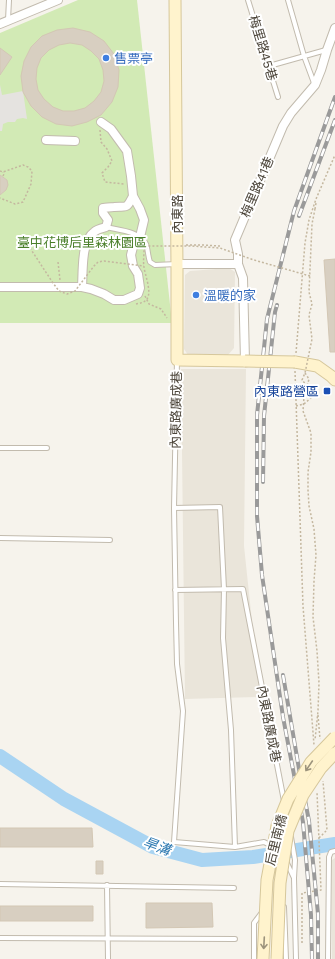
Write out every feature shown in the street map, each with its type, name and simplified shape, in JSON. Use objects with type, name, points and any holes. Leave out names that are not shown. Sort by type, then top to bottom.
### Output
[{"type":"street","points":[[0,24],[58,0]]},
{"type":"street","name":"內東路","points":[[175,0],[177,360]]},
{"type":"street","name":"梅里路41巷","points":[[245,361],[242,278],[238,264],[238,254],[235,240],[283,126],[315,85],[335,28]]},
{"type":"street","points":[[0,287],[82,287],[104,294],[114,300],[124,300],[138,294],[140,288],[138,274],[133,266],[131,254],[133,247],[140,237],[144,220],[133,196],[127,151],[111,130],[101,122]]},
{"type":"street","points":[[46,140],[75,141]]},
{"type":"street","points":[[82,287],[84,256],[87,240],[94,232],[106,227],[108,220],[103,213],[103,208],[124,207],[129,204],[133,196]]},
{"type":"street","points":[[177,264],[238,264]]},
{"type":"street","points":[[177,360],[295,362],[317,366],[335,380]]},
{"type":"street","name":"后里南橋","points":[[263,959],[267,880],[277,826],[288,799],[308,768],[335,737]]},
{"type":"street","name":"后里南橋","points":[[277,959],[280,883],[288,831],[303,795],[321,768],[335,753]]},
{"type":"lane","points":[[8,20],[9,0]]},
{"type":"lane","name":"梅里路45巷","points":[[248,0],[278,97]]},
{"type":"lane","points":[[288,0],[304,56],[315,85]]},
{"type":"lane","points":[[269,66],[327,50]]},
{"type":"lane","points":[[106,227],[131,232],[140,237],[146,244],[150,262],[155,265],[177,264]]},
{"type":"lane","name":"內東路廣成巷","points":[[177,360],[174,508],[175,590],[243,589],[295,860],[294,878]]},
{"type":"lane","points":[[0,448],[47,448]]},
{"type":"lane","points":[[174,508],[220,507],[224,589],[223,638],[231,730],[235,847]]},
{"type":"lane","points":[[0,538],[110,540]]},
{"type":"lane","points":[[175,590],[177,664],[183,711],[174,842],[235,847],[264,842],[280,850],[294,878],[296,959]]},
{"type":"lane","points":[[328,959],[329,857],[331,852],[335,851]]},
{"type":"lane","points":[[286,959],[284,882],[288,865]]},
{"type":"lane","points":[[276,893],[284,882]]},
{"type":"lane","points":[[0,884],[234,888]]},
{"type":"lane","points":[[107,885],[108,959]]},
{"type":"lane","points":[[254,959],[254,924],[272,898]]},
{"type":"lane","points":[[264,910],[270,910]]},
{"type":"lane","points":[[276,910],[285,921]]},
{"type":"lane","points":[[328,926],[335,927]]},
{"type":"lane","points":[[0,938],[235,939]]},
{"type":"path","points":[[101,122],[101,142],[107,149],[112,161],[102,173],[105,182],[132,184]]},
{"type":"path","points":[[305,373],[309,379],[304,397],[303,411],[311,433],[308,490],[316,555],[313,617],[319,683],[318,711],[314,744],[303,606],[295,362],[305,243],[309,220],[316,199],[335,155]]},
{"type":"path","points":[[0,171],[3,172],[23,165],[32,171],[31,184],[23,202],[15,204],[0,198]]},
{"type":"path","points":[[3,172],[3,176]]},
{"type":"path","points":[[296,406],[304,405],[313,396],[313,393],[302,380],[305,373],[312,339],[309,315],[312,304],[310,276],[312,224],[316,199]]},
{"type":"path","points":[[187,245],[220,246],[220,248],[254,260],[310,276]]},
{"type":"path","points":[[136,304],[142,303],[147,299],[149,292],[144,266],[144,250],[149,246],[220,248]]},
{"type":"path","points":[[30,248],[59,291],[67,294],[75,291],[98,262],[104,261],[144,266]]},
{"type":"path","points":[[58,262],[60,287]]},
{"type":"path","points":[[140,288],[149,304],[161,309],[168,320]]},
{"type":"path","points":[[302,944],[302,893],[321,890],[317,791]]},
{"type":"shaded area","points":[[0,85],[2,95],[23,91],[27,119],[17,119],[15,122],[3,124],[2,131],[0,131]]},
{"type":"shaded area","points":[[229,268],[235,272],[234,348],[228,355],[188,355],[184,349],[185,275],[190,271]]},
{"type":"shaded area","points":[[181,369],[246,369],[244,546],[260,697],[185,699]]},
{"type":"shaded area","points":[[335,858],[335,959],[332,959],[332,860]]},
{"type":"green space","name":"臺中花博后里森林園區","points":[[78,0],[137,0],[172,323],[0,323],[0,33]]},
{"type":"building","points":[[73,28],[90,32],[104,41],[114,54],[119,70],[118,87],[112,102],[101,115],[87,122],[72,126],[56,124],[42,117],[31,106],[23,92],[21,76],[24,61],[31,47],[42,36],[57,30]],"holes":[[[70,43],[82,45],[99,59],[103,70],[104,81],[101,92],[94,101],[85,108],[74,111],[63,111],[53,107],[44,99],[38,90],[36,79],[37,68],[41,58],[49,50],[59,45]]]},
{"type":"building","points":[[0,48],[12,57],[0,75]]},
{"type":"building","points":[[0,175],[7,180],[8,185],[6,190],[0,195]]},
{"type":"building","points":[[335,259],[335,352],[330,352],[324,260]]},
{"type":"building","points":[[0,828],[92,828],[93,847],[0,847]]},
{"type":"building","points":[[96,861],[103,861],[103,874],[96,874]]},
{"type":"building","points":[[146,903],[212,903],[213,927],[146,928]]},
{"type":"building","points":[[0,906],[93,906],[93,921],[0,921]]},
{"type":"waterway","name":"旱溝","points":[[0,756],[64,799],[153,847],[202,860],[253,857],[335,844]]},
{"type":"railway","points":[[312,959],[311,915],[303,822],[283,717],[262,575],[257,516],[257,415],[267,319],[294,211],[335,97]]},
{"type":"railway","points":[[299,216],[335,120]]},
{"type":"railway","points":[[263,482],[264,416],[277,305]]},
{"type":"railway","points":[[283,675],[309,821],[318,914],[318,959]]},
{"type":"place","name":"售票亭","points":[[106,58]]},
{"type":"place","name":"溫暖的家","points":[[196,295]]},
{"type":"place","name":"內東路營區","points":[[327,391]]}]
